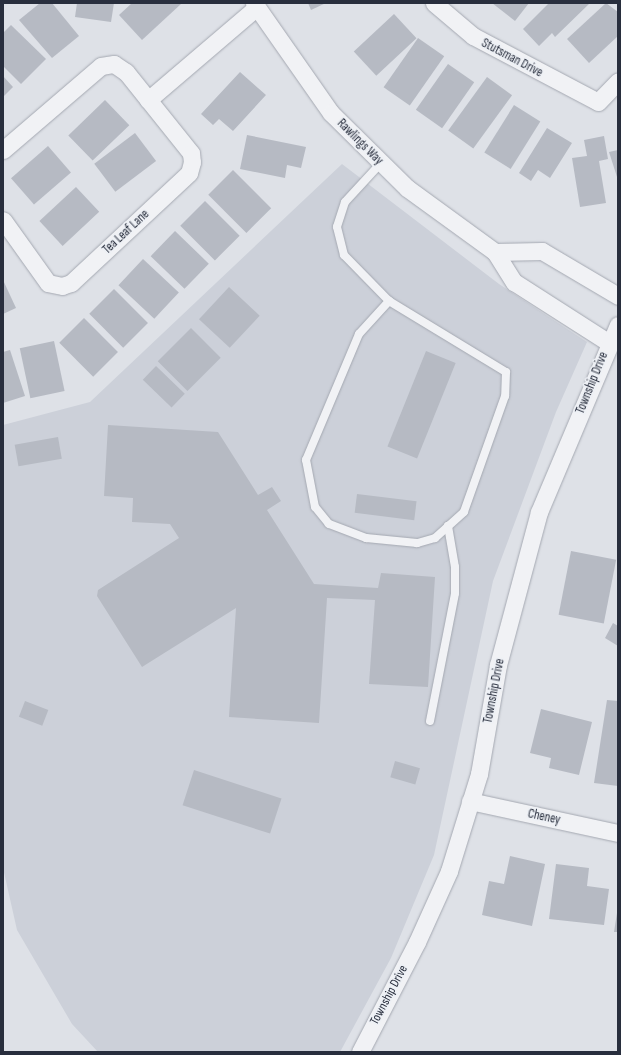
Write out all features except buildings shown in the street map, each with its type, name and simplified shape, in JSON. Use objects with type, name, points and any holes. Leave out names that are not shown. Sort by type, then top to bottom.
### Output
[{"type":"street","name":"Stutsman Drive","points":[[434,3],[473,36],[598,102],[618,81]]},
{"type":"street","points":[[148,100],[255,5]]},
{"type":"street","name":"Rawlings Way","points":[[255,5],[331,113],[407,188],[495,252],[514,282],[608,342]]},
{"type":"street","name":"Tea Leaf Lane","points":[[3,150],[101,66],[114,64],[126,72],[191,153],[189,173],[71,283],[62,286],[48,283],[3,220]]},
{"type":"street","points":[[495,252],[542,251],[618,296]]},
{"type":"street","name":"Township Drive","points":[[360,1052],[417,942],[449,871],[479,774],[498,665],[539,512],[608,342],[618,325]]},
{"type":"street","name":"Cheney","points":[[470,802],[618,833]]},
{"type":"lane","points":[[381,163],[345,202],[337,227],[344,255],[389,301],[506,372],[505,396],[464,512],[436,538],[417,543],[366,538],[329,524],[315,507],[306,460],[359,334],[389,301]]},
{"type":"lane","points":[[430,721],[455,593],[455,567],[448,526]]},
{"type":"shaded area","points":[[342,164],[499,284],[587,342],[556,412],[493,581],[434,855],[391,958],[340,1052],[98,1052],[72,1024],[17,930],[3,868],[3,425],[90,402]]}]
